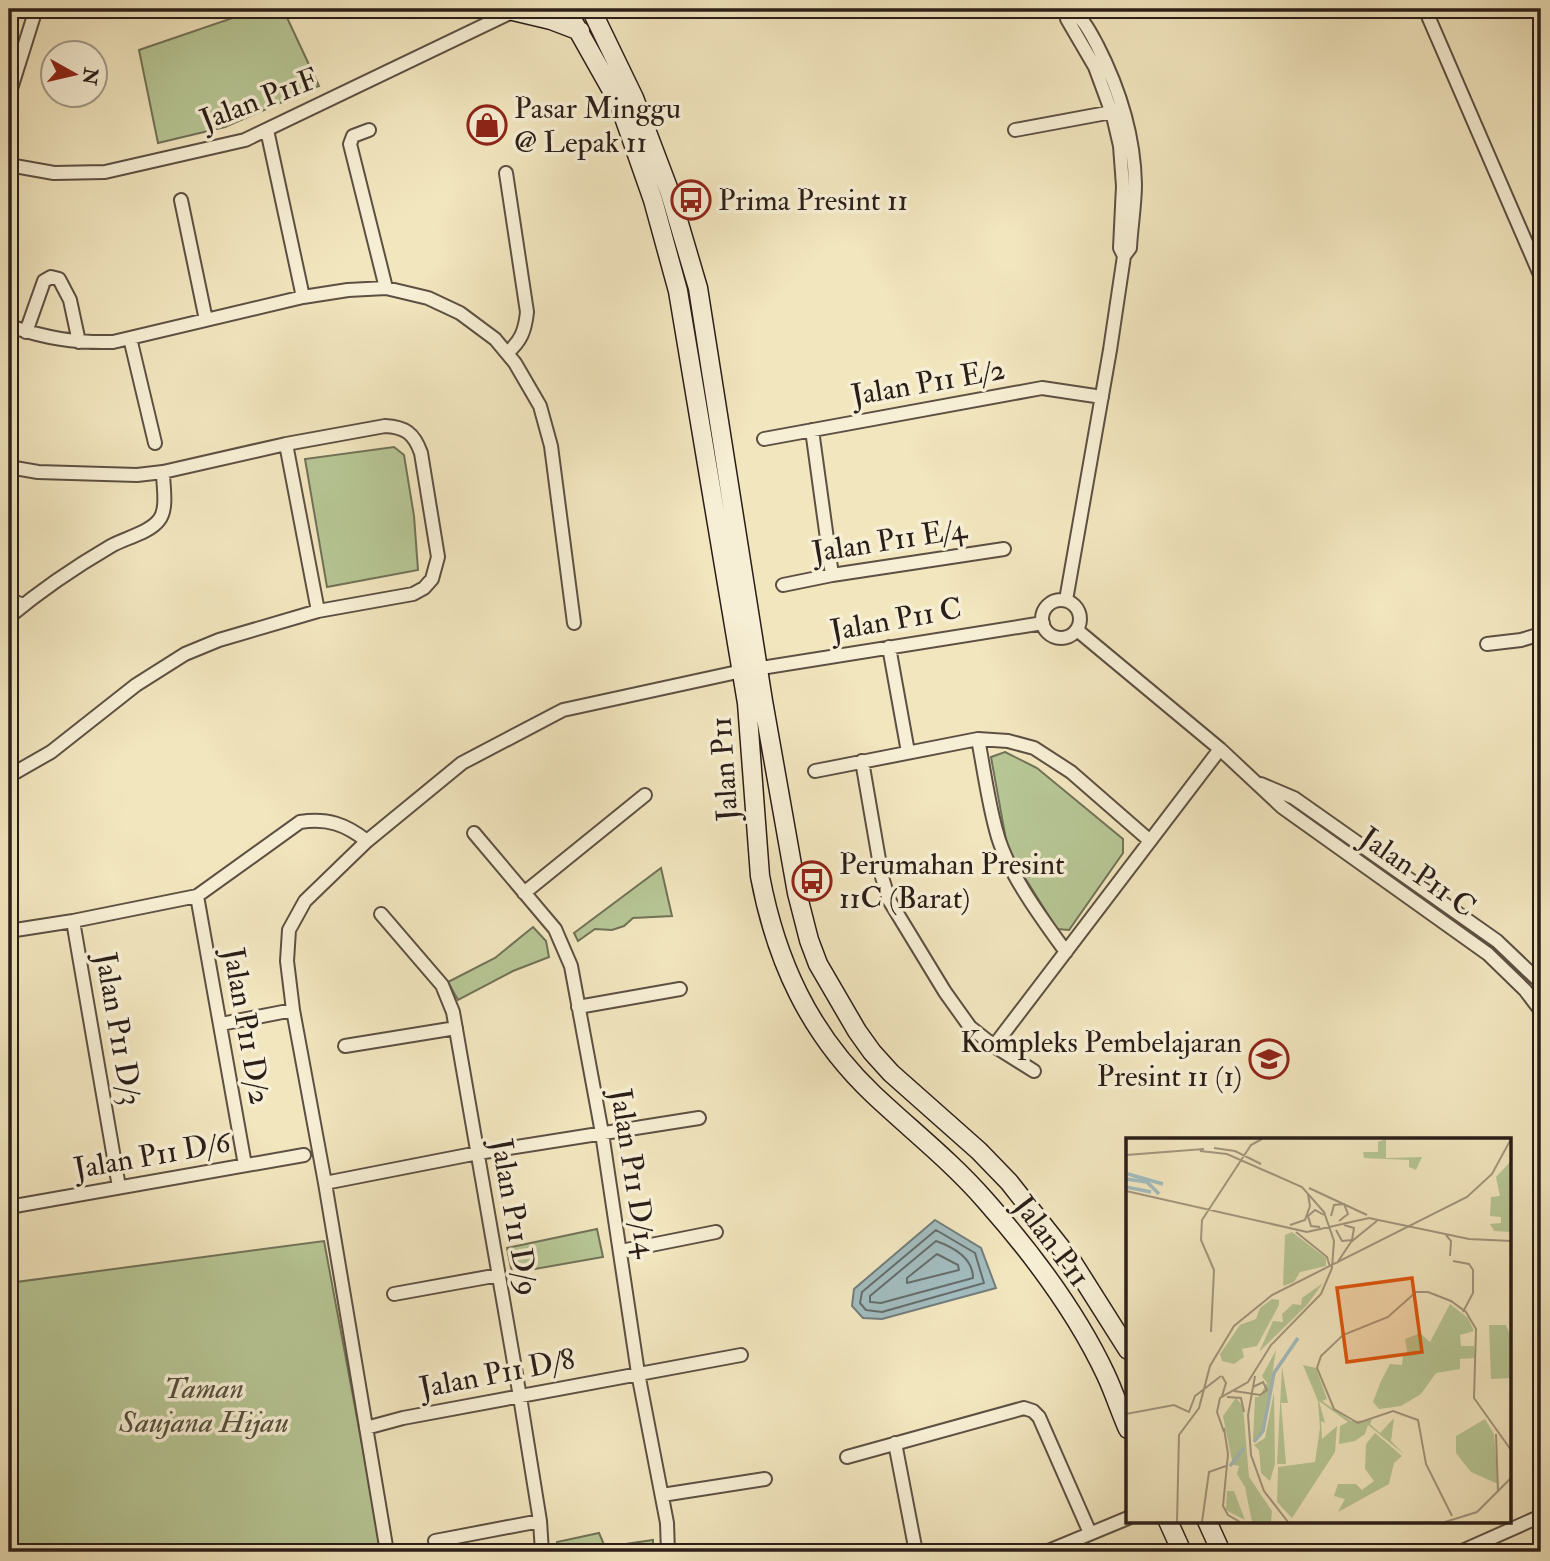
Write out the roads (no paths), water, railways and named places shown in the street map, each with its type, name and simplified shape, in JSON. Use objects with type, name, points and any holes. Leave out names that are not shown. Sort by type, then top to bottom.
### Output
[{"type":"main road","name":"Jalan P11","points":[[566,9],[619,103],[653,200],[678,291],[750,670],[809,940],[828,984],[857,1031],[891,1073],[979,1151],[1009,1182],[1073,1263],[1126,1347]]},
{"type":"main road","name":"Jalan P11","points":[[592,9],[648,134],[670,193],[698,288],[750,670],[747,703],[760,876],[782,962],[822,1035],[846,1067],[953,1166],[985,1199],[1042,1269],[1082,1331],[1106,1375],[1126,1424]]},
{"type":"main road","points":[[515,10],[580,31]]},
{"type":"main road","points":[[1168,1522],[1182,1552]]},
{"type":"main road","points":[[1207,1522],[1221,1552]]},
{"type":"street","points":[[9,94],[36,9]]},
{"type":"street","points":[[1066,600],[1124,256],[1130,248],[1135,184],[1131,143],[1117,89],[1092,36],[1075,12],[1067,9],[1067,19],[1095,67],[1112,112],[1120,146],[1123,186],[1120,248],[1124,256]]},
{"type":"street","points":[[1425,9],[1541,277]]},
{"type":"street","name":"Jalan P11F","points":[[9,165],[54,173],[105,172],[245,139],[515,10]]},
{"type":"street","points":[[1015,130],[1112,112]]},
{"type":"street","points":[[267,130],[303,296]]},
{"type":"street","points":[[369,130],[353,136],[350,144],[386,288]]},
{"type":"street","points":[[506,173],[527,312],[526,329],[517,345],[507,353]]},
{"type":"street","points":[[181,200],[206,320]]},
{"type":"street","points":[[26,332],[44,281],[51,277],[59,279],[71,300],[79,342]]},
{"type":"street","points":[[9,326],[54,340],[113,342],[303,296],[386,288],[428,298],[460,313],[495,339],[507,353],[540,407],[551,446],[574,623]]},
{"type":"street","points":[[130,338],[155,443]]},
{"type":"street","name":"Jalan P11 E/2","points":[[764,439],[1042,388],[1102,397]]},
{"type":"street","points":[[9,467],[38,472],[137,475],[385,426],[408,430],[417,441],[421,453],[439,557],[432,579],[413,594],[318,611],[219,639],[185,654],[136,685],[51,752],[9,776]]},
{"type":"street","points":[[812,430],[832,575]]},
{"type":"street","points":[[286,444],[318,611]]},
{"type":"street","points":[[9,617],[84,562],[152,527],[160,520],[163,509],[163,472]]},
{"type":"street","name":"Jalan P11 E/4","points":[[783,585],[1004,549]]},
{"type":"street","points":[[9,600],[24,605]]},
{"type":"street","points":[[1054,601],[1072,602],[1079,611],[1080,624],[1069,637],[1057,638],[1047,632],[1042,623],[1043,614],[1054,601]]},
{"type":"street","name":"Jalan P11 C","points":[[387,1552],[293,1010],[287,961],[289,930],[305,901],[367,841],[462,764],[563,710],[750,670],[1042,623]]},
{"type":"street","name":"Jalan P11 C","points":[[1077,630],[1220,749],[1282,807],[1488,954],[1525,990],[1541,1011]]},
{"type":"street","points":[[1487,644],[1521,640],[1541,634]]},
{"type":"street","points":[[889,647],[908,752]]},
{"type":"street","points":[[815,771],[978,739],[1008,741],[1034,748],[1071,772],[1149,840]]},
{"type":"street","points":[[978,739],[996,831],[1004,855],[1043,920],[1066,952]]},
{"type":"street","points":[[994,1046],[1220,749]]},
{"type":"street","points":[[862,761],[882,877],[889,900],[957,1012],[970,1027],[994,1046],[1034,1071]]},
{"type":"street","name":"Jalan P11 C","points":[[1258,782],[1290,795],[1497,941],[1541,983]]},
{"type":"street","points":[[524,893],[645,795]]},
{"type":"street","points":[[9,931],[197,896],[299,822],[315,820],[339,824],[348,827],[367,841]]},
{"type":"street","name":"Jalan P11 D/14","points":[[474,833],[555,929],[571,966],[602,1133],[638,1373],[667,1523],[668,1552]]},
{"type":"street","name":"Jalan P11 D/2","points":[[197,896],[245,1165]]},
{"type":"street","name":"Jalan P11 D/9","points":[[381,914],[442,985],[453,1012],[520,1397],[540,1521],[542,1552]]},
{"type":"street","name":"Jalan P11 D/3","points":[[74,921],[119,1187]]},
{"type":"street","points":[[579,1007],[680,989]]},
{"type":"street","points":[[221,1024],[293,1010]]},
{"type":"street","points":[[345,1046],[456,1028]]},
{"type":"street","points":[[325,1183],[478,1153],[699,1118]]},
{"type":"street","name":"Jalan P11 D/6","points":[[9,1208],[304,1155]]},
{"type":"street","points":[[621,1251],[716,1232]]},
{"type":"street","points":[[394,1294],[499,1275]]},
{"type":"street","name":"Jalan P11 D/8","points":[[366,1428],[403,1418],[741,1355]]},
{"type":"street","points":[[847,1457],[1024,1408],[1039,1417],[1090,1533]]},
{"type":"street","points":[[895,1443],[916,1552]]},
{"type":"street","points":[[662,1495],[765,1479]]},
{"type":"street","points":[[1460,1552],[1541,1517]]},
{"type":"street","points":[[1046,1552],[1126,1519]]},
{"type":"street","points":[[435,1541],[540,1521]]},
{"type":"water","points":[[935,1220],[981,1248],[996,1288],[882,1319],[863,1318],[852,1306],[854,1289]]},
{"type":"place","name":"Pasar Minggu @ Lepak 11","points":[[487,125]]},
{"type":"place","name":"Prima Presint 11","points":[[691,200]]},
{"type":"place","name":"Perumahan Presint 11C (Barat)","points":[[812,881]]},
{"type":"place","name":"Kompleks Pembelajaran Presint 11 (1)","points":[[1269,1059]]},
{"type":"park label","name":"Taman Saujana Hijau","points":[[204,1405]]}]
